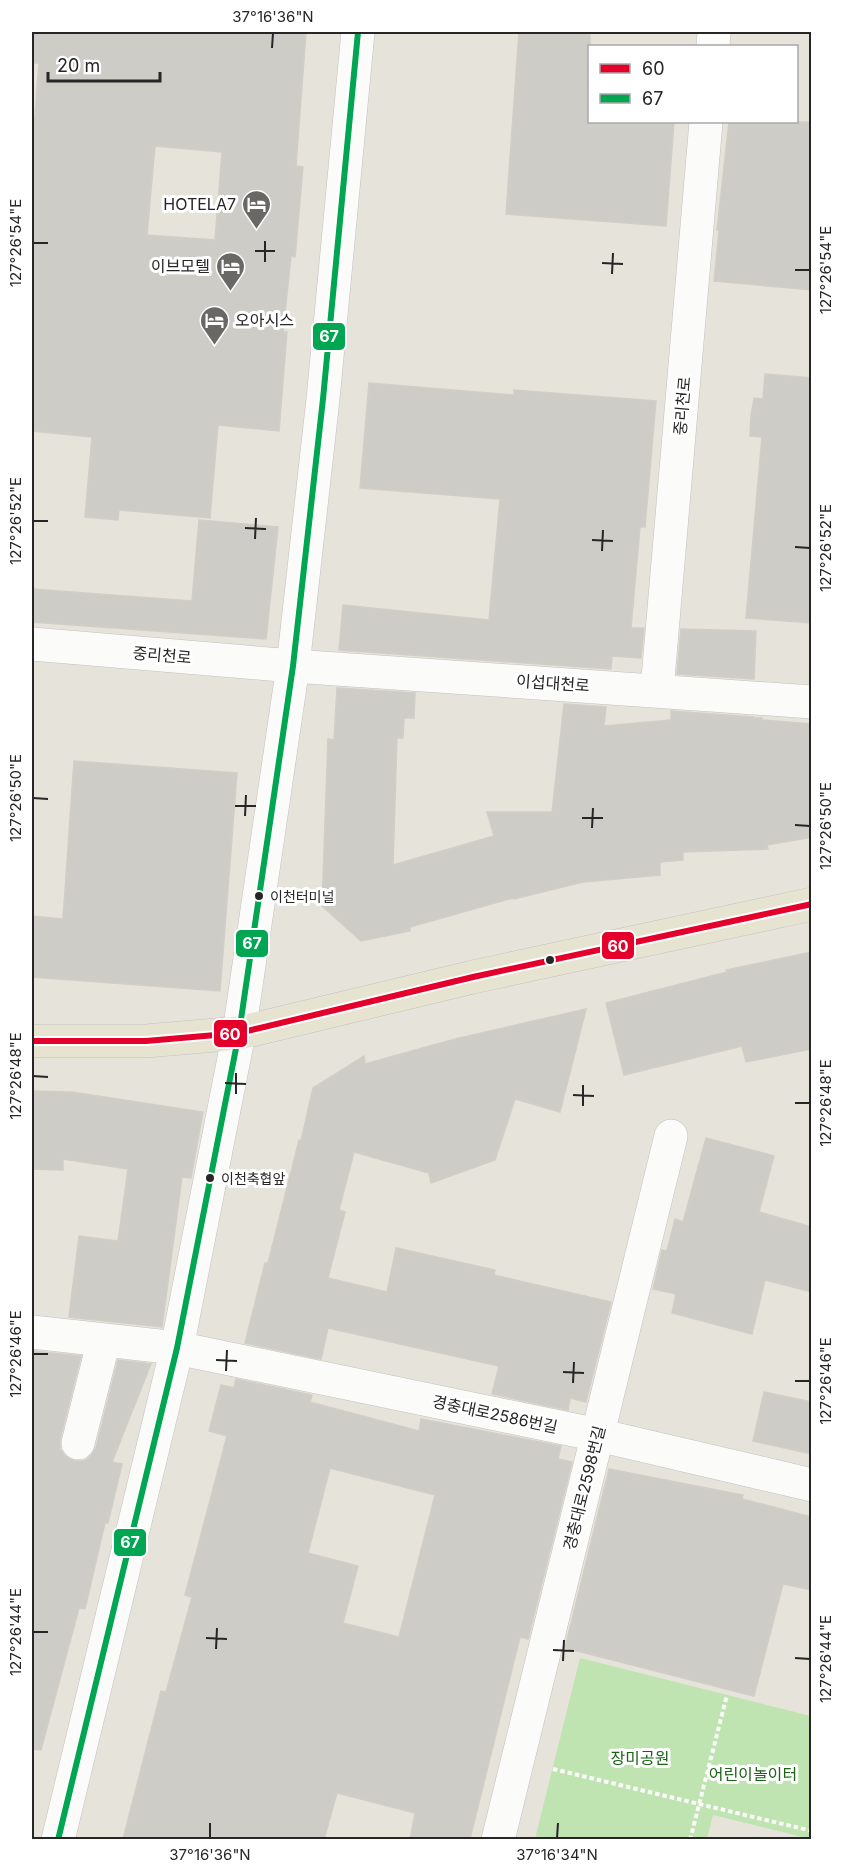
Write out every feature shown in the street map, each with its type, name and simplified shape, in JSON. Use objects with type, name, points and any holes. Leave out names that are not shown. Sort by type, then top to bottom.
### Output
[{"type":"main road","points":[[32,1041],[147,1041],[239,1033],[473,977],[812,904]]},
{"type":"street","points":[[58,1839],[177,1348],[239,1033],[293,666],[323,399],[358,32]]},
{"type":"street","name":"중리천로","points":[[657,690],[706,123]]},
{"type":"street","name":"중리천로","points":[[32,644],[293,666]]},
{"type":"street","name":"이섭대천로","points":[[293,666],[812,702]]},
{"type":"street","name":"경충대로2598번길","points":[[498,1839],[671,1136]]},
{"type":"street","name":"경충대로2586번길","points":[[32,1332],[177,1348],[598,1435],[812,1485]]},
{"type":"street","points":[[78,1443],[104,1340]]},
{"type":"path","points":[[690,1839],[727,1695]]},
{"type":"path","points":[[553,1769],[812,1831]]},
{"type":"green space","name":"장미공원","points":[[580,1658],[811,1716],[811,1839],[713,1815],[707,1839],[535,1839]]},
{"type":"building","points":[[32,32],[306,32],[296,166],[303,167],[295,257],[291,256],[283,332],[287,332],[279,431],[218,425],[210,518],[119,510],[118,520],[85,517],[92,437],[32,431],[32,154],[39,63],[32,63]],"holes":[[[155,146],[222,152],[215,240],[147,235]]]},
{"type":"building","points":[[519,32],[590,32],[588,123],[674,123],[666,226],[506,214]]},
{"type":"building","points":[[812,122],[812,290],[714,281],[719,230],[717,230],[729,123]]},
{"type":"building","points":[[765,374],[812,378],[812,623],[746,618],[762,437],[750,436],[751,416],[754,398],[763,399]]},
{"type":"building","points":[[369,383],[514,395],[514,390],[656,401],[645,527],[640,527],[631,628],[644,628],[641,658],[612,656],[611,669],[339,650],[343,605],[489,620],[500,499],[360,488]]},
{"type":"building","points":[[199,520],[278,527],[266,639],[32,622],[33,589],[192,601]]},
{"type":"building","points":[[681,629],[756,631],[754,679],[677,674]]},
{"type":"building","points":[[337,688],[415,693],[414,718],[404,718],[403,738],[397,738],[393,865],[494,836],[487,812],[552,812],[564,704],[606,707],[604,726],[671,720],[671,711],[812,724],[812,837],[767,845],[768,849],[683,852],[683,860],[660,862],[660,875],[583,882],[513,898],[410,927],[410,931],[361,941],[322,906],[328,739],[334,740]]},
{"type":"building","name":"이천터미널","points":[[74,761],[237,773],[220,991],[32,977],[32,916],[63,919]]},
{"type":"building","points":[[812,952],[812,1049],[746,1062],[742,1046],[624,1075],[606,1003],[727,972],[726,970]]},
{"type":"building","points":[[586,1009],[560,1112],[515,1099],[495,1160],[431,1183],[429,1173],[354,1152],[339,1210],[345,1212],[328,1278],[387,1292],[396,1248],[495,1270],[494,1275],[611,1302],[586,1402],[570,1398],[568,1410],[492,1394],[499,1366],[328,1328],[321,1359],[245,1343],[299,1140],[301,1141],[313,1088],[364,1056],[365,1064],[455,1039]]},
{"type":"building","points":[[32,1091],[72,1092],[203,1112],[191,1178],[182,1177],[162,1327],[69,1317],[79,1236],[118,1241],[128,1169],[63,1159],[63,1170],[32,1169]]},
{"type":"building","points":[[706,1138],[774,1156],[759,1212],[812,1227],[812,1292],[765,1280],[752,1334],[672,1313],[676,1294],[653,1289],[662,1250],[667,1251],[675,1219],[683,1222]]},
{"type":"building","points":[[32,1351],[81,1356],[60,1439],[60,1449],[65,1456],[74,1461],[84,1461],[96,1448],[118,1360],[151,1364],[112,1462],[122,1464],[108,1523],[105,1523],[85,1609],[79,1608],[41,1750],[32,1749]]},
{"type":"building","points":[[236,1379],[312,1395],[310,1402],[419,1431],[421,1419],[561,1446],[558,1459],[572,1462],[528,1639],[520,1637],[470,1839],[410,1839],[415,1813],[337,1793],[324,1839],[123,1839],[161,1691],[166,1692],[192,1597],[185,1595],[227,1436],[209,1431],[221,1385],[234,1388]],"holes":[[[330,1468],[435,1495],[399,1637],[343,1623],[358,1566],[308,1553]]]},
{"type":"building","points":[[764,1392],[812,1402],[812,1454],[753,1441]]},
{"type":"building","points":[[609,1469],[743,1495],[742,1499],[812,1517],[812,1590],[783,1584],[754,1696],[565,1648]]},
{"type":"transit line","name":"67","points":[[58,1840],[177,1348],[239,1033],[293,666],[323,399],[358,32]]},
{"type":"transit line","name":"60","points":[[32,1041],[146,1041],[239,1033],[473,977],[812,904]]},
{"type":"place","name":"HOTELA7","points":[[257,230]]},
{"type":"place","name":"이브모텔","points":[[231,292]]},
{"type":"place","name":"오아시스","points":[[214,346]]},
{"type":"place","name":"이천터미널","points":[[259,896]]},
{"type":"place","name":"이천축협앞","points":[[210,1178]]},
{"type":"park label","name":"어린이놀이터","points":[[753,1774]]}]
